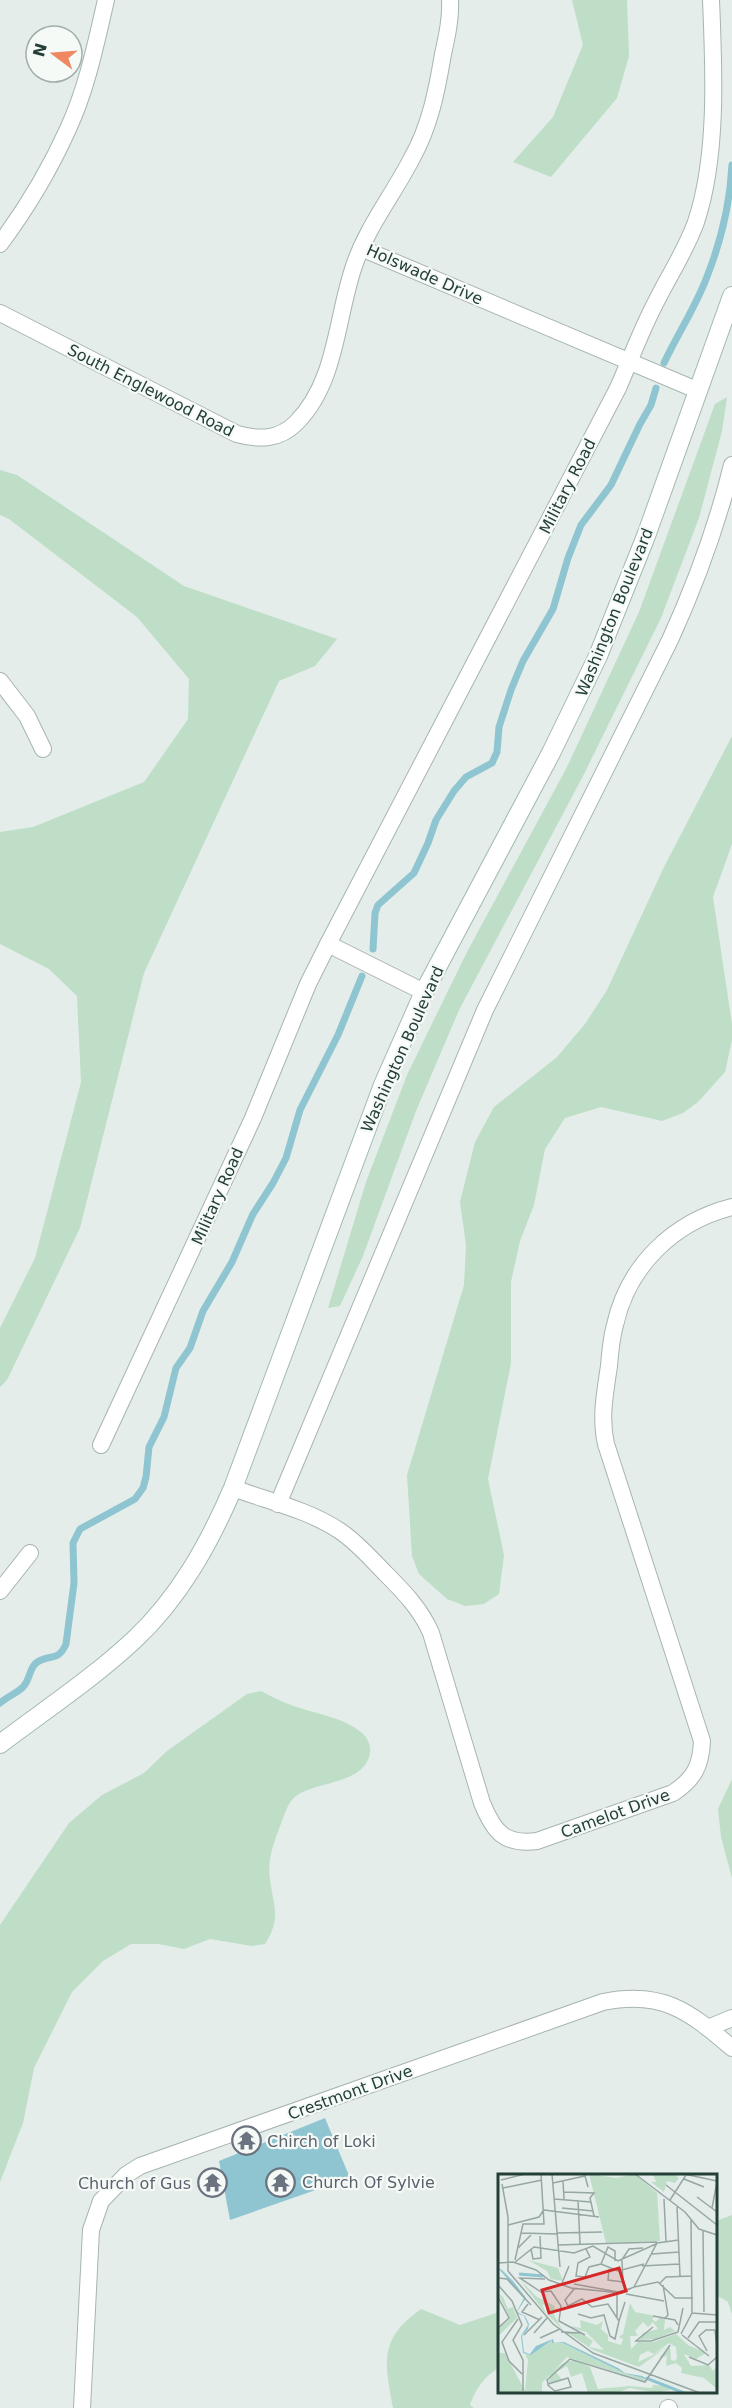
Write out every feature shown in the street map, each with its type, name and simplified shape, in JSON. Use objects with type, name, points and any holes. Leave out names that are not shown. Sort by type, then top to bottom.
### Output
[{"type":"street","points":[[0,244],[44,176],[69,128],[83,90],[106,0]]},
{"type":"street","name":"Holswade Drive","points":[[450,0],[448,31],[424,135],[361,248],[699,391]]},
{"type":"street","name":"Military Road","points":[[101,1445],[253,1118],[308,984],[581,460],[652,309],[680,259],[697,219],[711,136],[713,86],[711,0]]},
{"type":"street","name":"South Englewood Road","points":[[0,313],[221,427],[254,438],[268,438],[282,434],[296,423],[309,407],[320,386],[330,362],[349,284],[361,248]]},
{"type":"street","name":"Washington Boulevard","points":[[0,1744],[111,1660],[159,1613],[201,1554],[233,1488],[375,1106],[424,992],[550,753],[598,656],[621,602],[732,296]]},
{"type":"street","points":[[278,1504],[480,1020],[690,597],[712,536],[732,465]]},
{"type":"street","points":[[0,681],[27,716],[43,749]]},
{"type":"street","points":[[328,944],[424,992]]},
{"type":"street","name":"Camelot Drive","points":[[233,1488],[323,1522],[353,1541],[408,1596],[424,1616],[482,1803],[499,1833],[510,1840],[521,1843],[537,1840],[674,1793],[696,1773],[702,1758],[702,1742],[606,1444],[602,1428],[602,1411],[614,1326],[628,1287],[655,1250],[674,1233],[694,1220],[732,1207]]},
{"type":"street","points":[[0,1591],[30,1552]]},
{"type":"street","name":"Crestmont Drive","points":[[82,2408],[91,2230],[101,2201],[133,2170],[154,2159],[268,2122],[603,2002],[634,1998],[650,1999],[681,2010],[732,2048]]},
{"type":"street","points":[[708,2028],[732,2018]]},
{"type":"green space","points":[[572,0],[627,0],[629,56],[617,98],[551,177],[513,162],[553,117],[583,45]]},
{"type":"green space","points":[[727,397],[722,431],[699,518],[661,618],[583,776],[459,1010],[416,1111],[363,1256],[340,1306],[328,1308],[366,1182],[407,1075],[467,952],[567,767],[639,612],[715,404]]},
{"type":"green space","points":[[0,470],[17,475],[184,586],[337,639],[315,666],[279,681],[144,973],[80,1228],[7,1380],[0,1387],[0,1328],[35,1258],[81,1082],[77,996],[49,969],[0,944],[0,832],[33,827],[144,782],[188,719],[189,679],[137,617],[9,519],[0,515]]},
{"type":"green space","points":[[732,736],[732,844],[713,897],[732,1024],[732,1040],[725,1072],[698,1102],[683,1113],[662,1121],[601,1107],[565,1118],[545,1149],[534,1205],[520,1241],[511,1282],[511,1363],[488,1479],[504,1555],[499,1594],[484,1604],[465,1606],[447,1599],[419,1574],[412,1556],[407,1475],[464,1285],[466,1245],[460,1202],[475,1142],[494,1107],[557,1057],[585,1024],[607,990],[664,867]]},
{"type":"green space","points":[[261,1691],[296,1707],[335,1718],[354,1727],[369,1742],[370,1753],[366,1763],[349,1777],[303,1792],[289,1805],[271,1856],[269,1871],[275,1919],[265,1944],[252,1946],[210,1939],[184,1949],[158,1944],[131,1944],[103,1961],[72,1992],[34,2068],[23,2123],[0,2182],[0,1925],[69,1823],[102,1795],[144,1773],[167,1751],[247,1694]]},
{"type":"green space","points":[[732,1779],[732,1878],[721,1837],[718,1809]]},
{"type":"green space","points":[[732,2215],[732,2314],[728,2302],[717,2296],[717,2221]]},
{"type":"green space","points":[[421,2309],[460,2325],[498,2312],[498,2369],[485,2379],[478,2389],[470,2405],[474,2408],[393,2408],[388,2377],[388,2352],[397,2331]]},
{"type":"water","points":[[325,2118],[350,2178],[230,2220],[219,2161]]},
{"type":"waterway","points":[[664,363],[704,285],[713,261],[727,207],[732,165]]},
{"type":"waterway","points":[[373,949],[375,913],[378,905],[414,873],[436,820],[454,791],[466,777],[492,763],[497,752],[499,727],[511,690],[523,661],[553,609],[568,558],[581,525],[611,485],[651,405],[656,388]]},
{"type":"waterway","points":[[0,1703],[23,1687],[36,1663],[60,1654],[66,1644],[74,1583],[73,1543],[80,1529],[135,1499],[143,1488],[149,1447],[164,1417],[176,1368],[190,1348],[203,1311],[232,1262],[253,1214],[286,1158],[300,1110],[338,1035],[362,976]]},
{"type":"place","name":"Chirch of Loki","points":[[246,2141]]},
{"type":"place","name":"Church Of Sylvie","points":[[281,2182]]},
{"type":"place","name":"Church of Gus","points":[[212,2183]]}]
